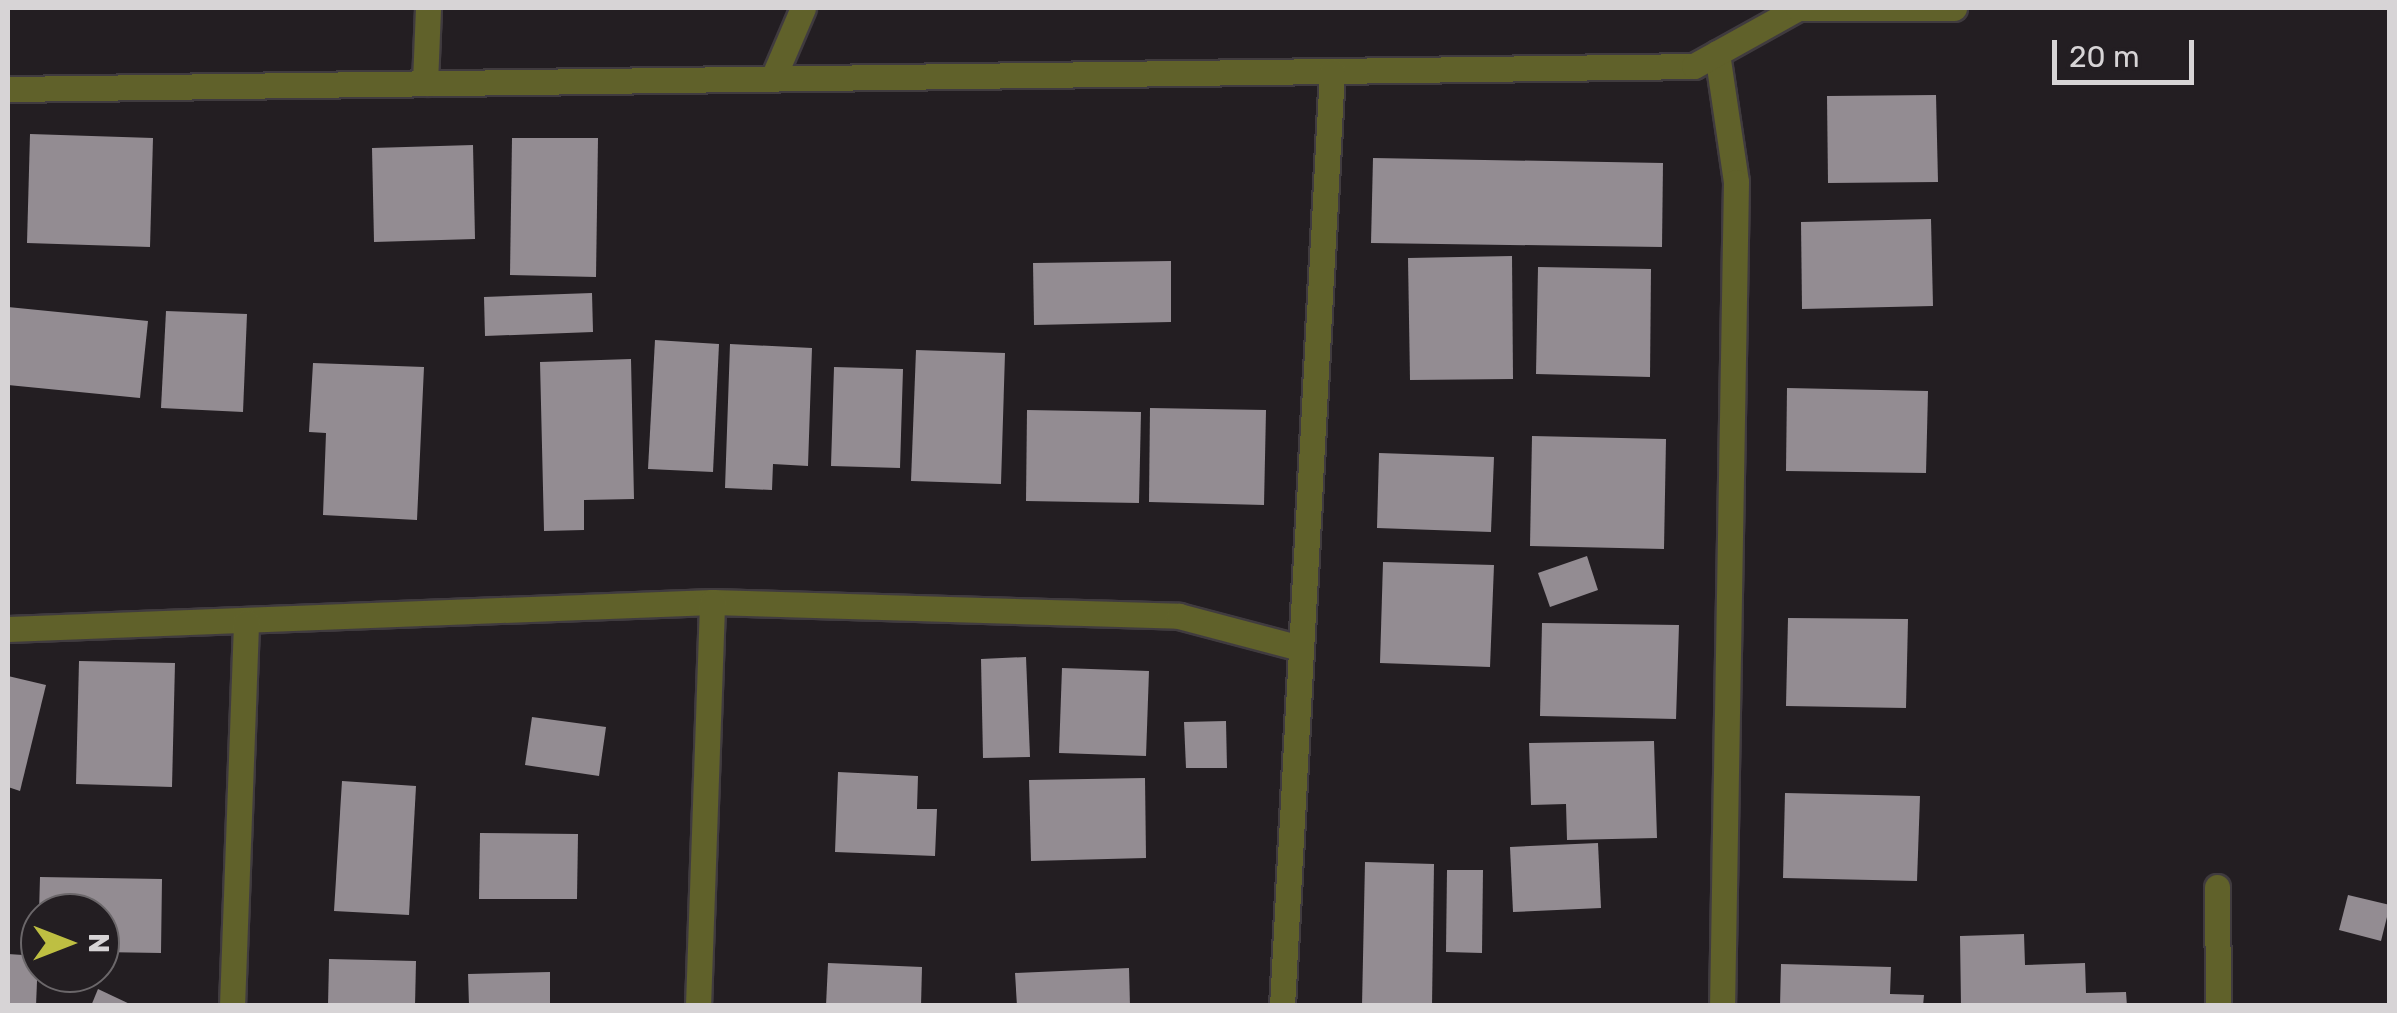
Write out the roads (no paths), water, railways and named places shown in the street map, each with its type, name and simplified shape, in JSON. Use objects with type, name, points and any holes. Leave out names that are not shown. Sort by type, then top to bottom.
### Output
[{"type":"street","points":[[425,83],[428,8]]},
{"type":"street","points":[[774,78],[803,8]]},
{"type":"street","points":[[8,88],[1694,66],[1798,8],[1954,8]]},
{"type":"street","points":[[1717,53],[1736,182],[1722,1006]]},
{"type":"street","points":[[1282,1006],[1300,648],[1310,557],[1332,71]]},
{"type":"street","points":[[8,629],[712,602],[1179,616],[1300,648]]},
{"type":"street","points":[[698,1006],[712,602]]},
{"type":"street","points":[[232,1006],[246,622]]},
{"type":"street","points":[[2217,887],[2218,1006]]}]
